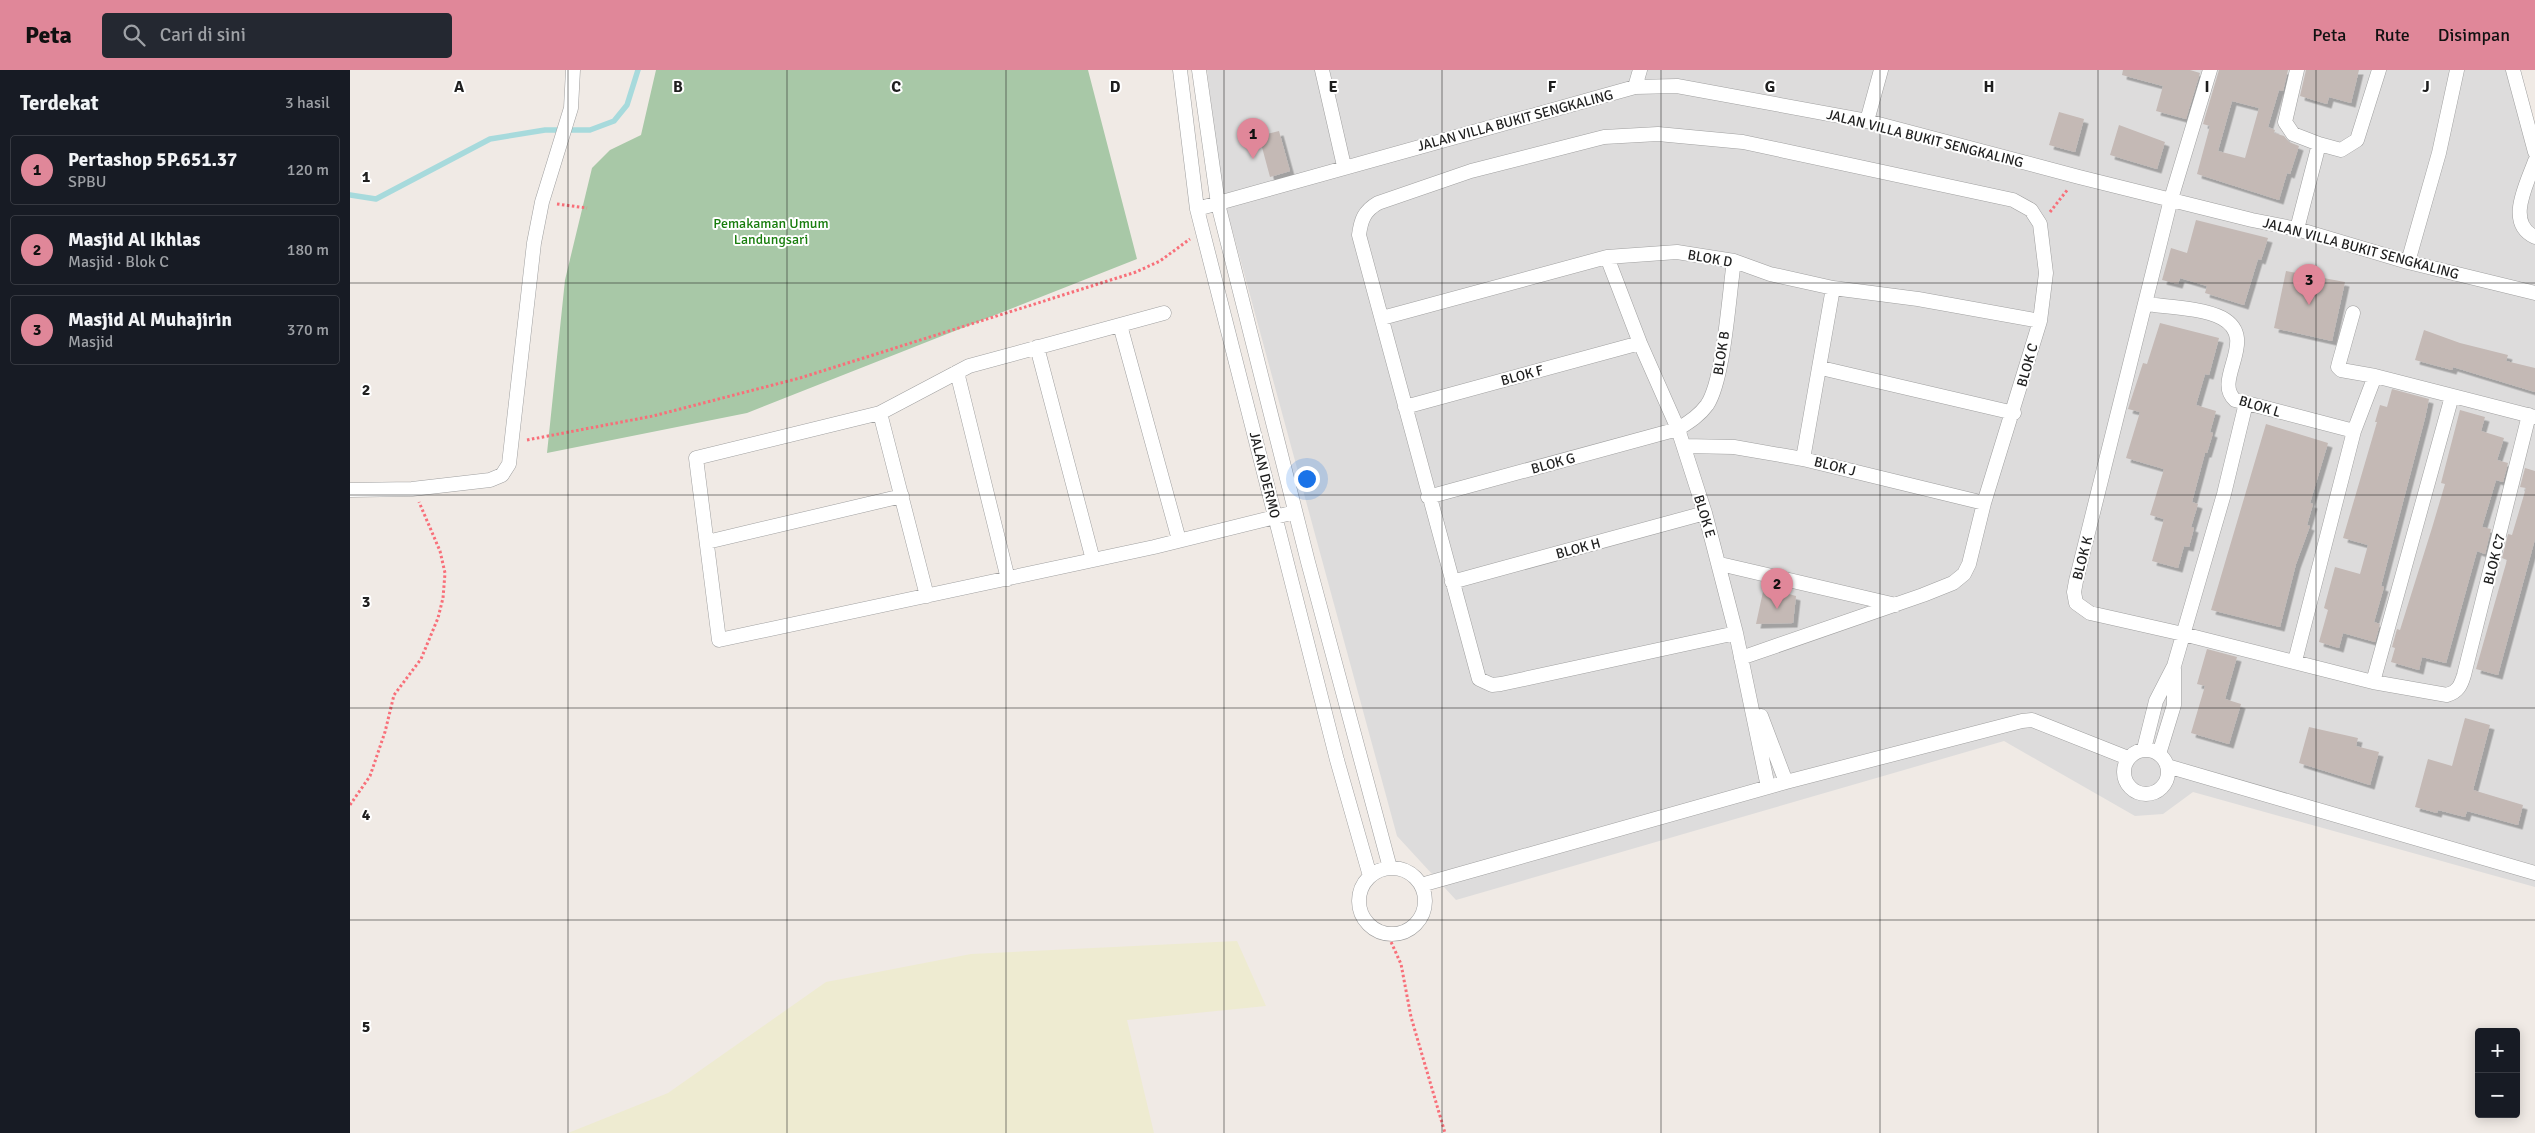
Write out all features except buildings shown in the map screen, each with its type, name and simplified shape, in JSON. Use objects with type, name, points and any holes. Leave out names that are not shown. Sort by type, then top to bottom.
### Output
[{"type":"street","points":[[350,490],[412,489],[490,480],[502,475],[509,464],[534,243],[542,202],[571,108],[573,70]]},
{"type":"street","name":"JALAN DERMO","points":[[1180,70],[1197,209],[1203,226],[1337,760],[1370,876]]},
{"type":"street","points":[[1199,70],[1218,204],[1295,512],[1390,868]]},
{"type":"street","points":[[1322,70],[1344,166]]},
{"type":"street","points":[[1635,86],[1640,70]]},
{"type":"street","points":[[1867,121],[1881,70]]},
{"type":"street","name":"BLOK K","points":[[2210,70],[2171,199],[2074,592],[2076,603],[2090,613],[2296,661],[2373,682],[2448,694]]},
{"type":"street","points":[[2297,70],[2285,122],[2292,134],[2341,150],[2357,140],[2379,70]]},
{"type":"street","points":[[2408,262],[2439,153],[2457,70]]},
{"type":"street","points":[[2513,70],[2535,152]]},
{"type":"street","name":"JALAN VILLA BUKIT SENGKALING","points":[[1197,209],[1344,166],[1635,86],[1677,86],[1867,121],[2078,177],[2252,220],[2298,229],[2408,262],[2535,293]]},
{"type":"street","points":[[1736,632],[1492,685],[1479,679],[1475,672],[1359,235],[1361,220],[1368,209],[1378,203],[1471,171],[1604,137],[1658,134],[1743,142],[2013,200],[2031,210],[2040,224]]},
{"type":"street","points":[[2298,229],[2318,144]]},
{"type":"street","points":[[2535,161],[2519,213],[2520,223],[2524,231],[2535,237]]},
{"type":"street","name":"BLOK C","points":[[1741,658],[1896,605],[1953,583],[1964,574],[1969,564],[1984,503],[2014,412],[2040,321],[2046,273],[2040,224]]},
{"type":"street","name":"BLOK D","points":[[1382,318],[1607,257],[1678,252],[1734,261],[1770,274],[1833,288],[1918,300],[2040,321]]},
{"type":"street","name":"BLOK E","points":[[1607,257],[1640,343],[1678,429],[1705,514],[1720,564],[1736,632],[1768,787]]},
{"type":"street","name":"BLOK B","points":[[1678,429],[1694,419],[1708,404],[1716,380],[1734,261]]},
{"type":"street","points":[[1803,459],[1821,368],[1833,288]]},
{"type":"street","name":"BLOK L","points":[[2146,304],[2212,315],[2226,321],[2237,335],[2236,354],[2227,386],[2229,394],[2246,403],[2354,431]]},
{"type":"street","points":[[1164,313],[969,366],[880,413],[696,458],[719,640],[1008,579],[1295,512]]},
{"type":"street","points":[[2353,313],[2338,367],[2341,370],[2374,376],[2532,416]]},
{"type":"street","points":[[1120,325],[1179,540]]},
{"type":"street","name":"BLOK F","points":[[1405,407],[1640,343]]},
{"type":"street","points":[[1037,347],[1093,560]]},
{"type":"street","points":[[1821,368],[2014,412]]},
{"type":"street","points":[[957,372],[1008,579]]},
{"type":"street","points":[[2296,661],[2354,431],[2374,376]]},
{"type":"street","points":[[2373,682],[2452,396]]},
{"type":"street","points":[[2144,749],[2156,701],[2174,666],[2224,494],[2246,403]]},
{"type":"street","points":[[880,413],[927,596]]},
{"type":"street","name":"BLOK C7","points":[[2448,694],[2457,690],[2464,675],[2532,416]]},
{"type":"street","name":"BLOK G","points":[[1428,497],[1678,429]]},
{"type":"street","name":"BLOK J","points":[[1684,446],[1734,446],[1803,459],[1984,503]]},
{"type":"street","points":[[707,542],[902,496]]},
{"type":"street","name":"BLOK H","points":[[1452,582],[1705,514]]},
{"type":"street","points":[[1288,566],[1308,562]]},
{"type":"street","points":[[1720,564],[1896,605]]},
{"type":"street","points":[[1741,658],[1749,675],[1766,734],[1786,782]]},
{"type":"street","points":[[2174,666],[2174,705],[2163,760],[2167,779],[2159,789],[2147,794],[2133,790],[2124,779],[2124,764],[2138,750],[2144,749],[2163,760],[2535,873]]},
{"type":"street","points":[[1421,885],[1786,782],[2022,721],[2032,720],[2128,758]]},
{"type":"street","points":[[1390,868],[1408,872],[1421,885],[1424,905],[1416,923],[1403,931],[1387,933],[1368,924],[1360,910],[1359,894],[1363,884],[1370,876],[1390,868]]},
{"type":"path","points":[[2040,224],[2078,177]]},
{"type":"path","points":[[542,202],[587,208]]},
{"type":"path","points":[[511,443],[653,416],[800,378],[1021,309],[1136,272],[1177,250],[1203,226]]},
{"type":"path","points":[[350,805],[370,776],[385,732],[394,695],[421,659],[438,618],[443,598],[444,573],[440,551],[425,513],[412,489]]},
{"type":"path","points":[[1387,933],[1401,964],[1411,1017],[1445,1133]]},
{"type":"shaded area","points":[[1207,70],[2516,70],[2535,136],[2535,887],[2193,792],[2163,814],[2135,816],[2004,741],[1456,900],[1397,836],[1222,192]]},
{"type":"shaded area","points":[[1237,941],[1266,1006],[1127,1020],[1154,1133],[568,1133],[668,1093],[826,982],[971,954]]},
{"type":"green space","name":"Pemakaman Umum Landungsari","points":[[656,70],[1088,70],[1137,259],[747,413],[547,453],[565,280],[592,168],[610,150],[641,135]]},
{"type":"waterway","points":[[350,195],[376,199],[490,139],[545,130],[590,130],[614,121],[627,105],[638,70]]},
{"type":"place","name":"Pertashop 5P.651.37","points":[[1253,159]]},
{"type":"place","name":"Masjid Al Muhajirin","points":[[2309,305]]},
{"type":"place","name":"Masjid Al Ikhlas","points":[[1777,609]]}]
